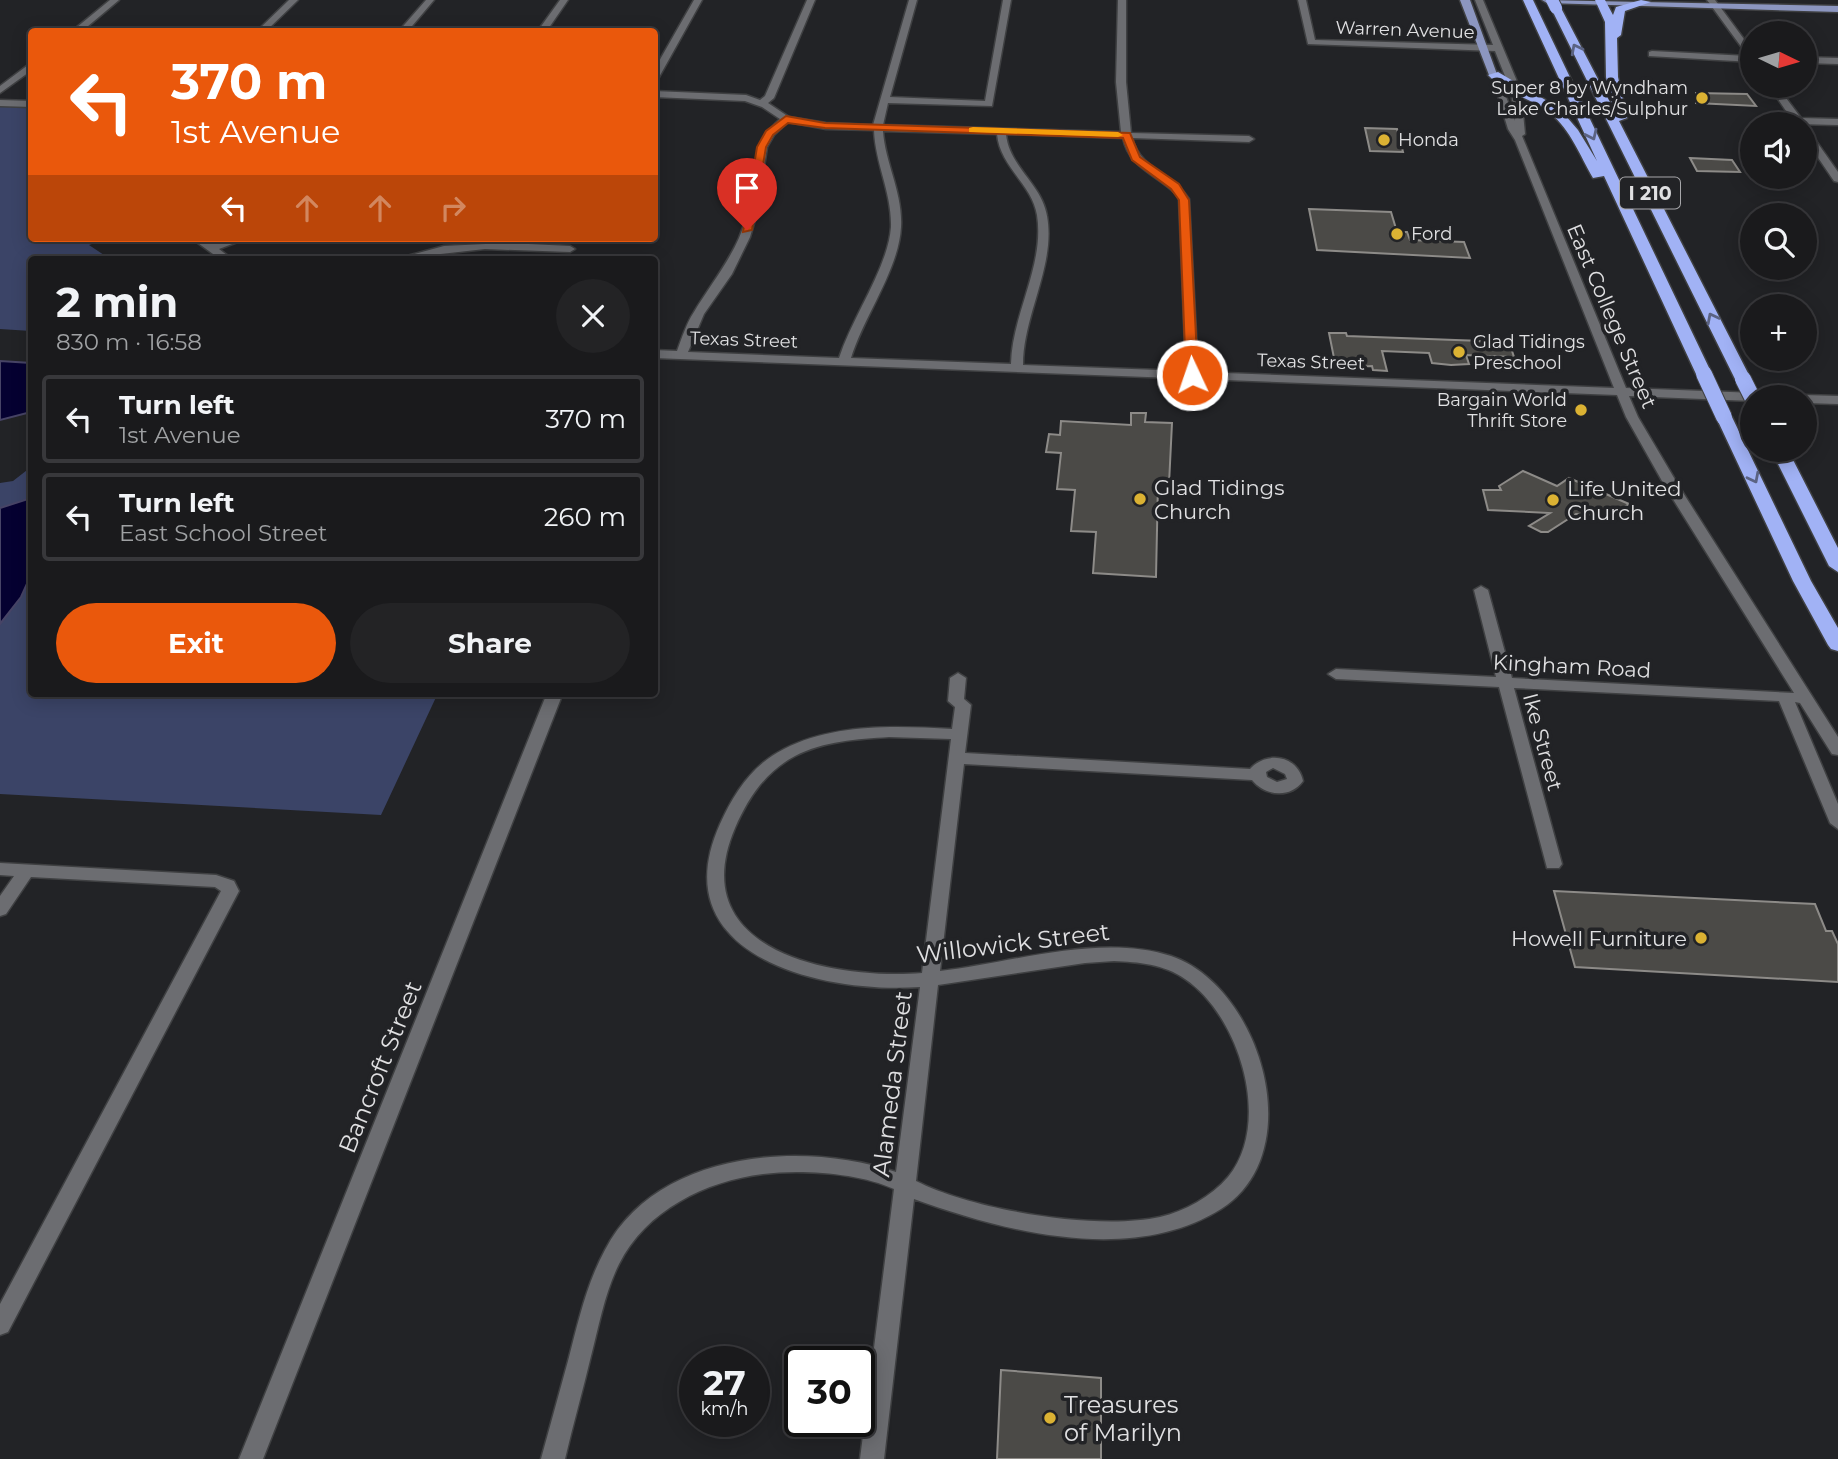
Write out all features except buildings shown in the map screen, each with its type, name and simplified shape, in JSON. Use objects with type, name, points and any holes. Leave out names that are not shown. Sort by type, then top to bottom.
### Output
[{"type":"highway","points":[[1601,1],[1611,22],[1613,40]]},
{"type":"highway","points":[[1633,160],[1614,93],[1611,62],[1620,9],[1646,2]]},
{"type":"highway","name":"I 210","points":[[1552,3],[1747,385]]},
{"type":"highway","name":"I 210","points":[[1530,4],[1802,581],[1838,645]]},
{"type":"highway","points":[[1494,75],[1516,91],[1539,101],[1558,114],[1595,169],[1627,230],[1654,266]]},
{"type":"highway","points":[[1519,114],[1532,107],[1558,114]]},
{"type":"highway","points":[[1785,462],[1838,566]]},
{"type":"main road","name":"East College Street","points":[[1465,0],[1494,75]]},
{"type":"main road","points":[[1552,3],[1712,1],[1838,6]]},
{"type":"street","points":[[80,28],[115,0]]},
{"type":"street","points":[[264,28],[294,0]]},
{"type":"street","points":[[406,28],[430,0]]},
{"type":"street","points":[[544,28],[564,0]]},
{"type":"street","points":[[658,72],[698,0]]},
{"type":"street","points":[[761,103],[769,98],[811,0]]},
{"type":"street","points":[[845,362],[859,318],[886,268],[896,232],[893,200],[877,127],[913,0]]},
{"type":"street","points":[[884,100],[989,104],[1007,0]]},
{"type":"street","points":[[1122,0],[1122,109],[1127,135],[1136,158],[1175,186],[1184,200],[1192,375]]},
{"type":"street","name":"Warren Avenue","points":[[1302,0],[1311,43],[1498,48]]},
{"type":"street","name":"East College Street","points":[[1479,0],[1516,91],[1520,140]]},
{"type":"street","points":[[1712,1],[1740,40]]},
{"type":"street","points":[[1652,54],[1740,57]]},
{"type":"street","points":[[1817,60],[1838,61]]},
{"type":"street","points":[[0,90],[28,68]]},
{"type":"street","name":"East College Street","points":[[1494,75],[1513,129],[1520,140],[1620,392],[1673,488],[1838,750]]},
{"type":"street","points":[[658,94],[728,96],[761,103],[786,119],[815,125],[1249,139]]},
{"type":"street","points":[[0,103],[28,104]]},
{"type":"street","points":[[681,355],[698,314],[726,274],[745,237],[752,213],[762,147],[770,134],[786,119]]},
{"type":"street","points":[[1817,124],[1838,122]]},
{"type":"street","points":[[1001,131],[1004,155],[1035,195],[1043,219],[1042,240],[1019,344],[1017,368]]},
{"type":"street","points":[[1817,148],[1838,179]]},
{"type":"street","points":[[202,242],[222,256]]},
{"type":"street","points":[[211,248],[230,242]]},
{"type":"street","points":[[410,256],[466,244],[568,254]]},
{"type":"street","name":"Texas Street","points":[[658,354],[1740,396]]},
{"type":"street","points":[[1817,399],[1838,400]]},
{"type":"street","name":"Ike Street","points":[[1481,590],[1553,864]]},
{"type":"street","name":"Kingham Road","points":[[1336,674],[1806,698]]},
{"type":"street","name":"Alameda Street","points":[[872,1459],[960,734],[963,705],[956,701],[958,678]]},
{"type":"street","name":"Bancroft Street","points":[[251,1459],[553,697]]},
{"type":"street","points":[[1785,698],[1838,823]]},
{"type":"street","name":"Willowick Street","points":[[553,1459],[603,1274],[620,1243],[650,1210],[668,1198],[712,1177],[777,1164],[822,1166],[889,1178],[923,1193],[972,1208],[1035,1222],[1101,1229],[1145,1228],[1182,1219],[1226,1195],[1245,1170],[1257,1128],[1254,1069],[1243,1039],[1214,992],[1200,979],[1177,966],[1150,957],[1097,953],[895,981],[829,975],[784,963],[764,953],[732,926],[725,914],[717,887],[718,864],[727,824],[746,789],[767,766],[795,749],[834,737],[868,732],[960,734]]},
{"type":"street","points":[[956,758],[1257,775]]},
{"type":"street","points":[[0,869],[216,881],[228,885],[228,897],[0,1325]]},
{"type":"street","points":[[0,910],[26,871]]},
{"type":"shaded area","points":[[0,104],[28,105],[28,242],[98,242],[89,245],[106,256],[28,256],[28,331],[0,329]]},
{"type":"shaded area","points":[[0,361],[28,363],[28,413],[0,420]]},
{"type":"shaded area","points":[[28,469],[28,499],[0,508],[0,483],[13,481]]},
{"type":"shaded area","points":[[28,499],[28,582],[21,597],[0,624],[0,508]]},
{"type":"shaded area","points":[[28,582],[28,697],[436,697],[381,815],[0,794],[0,624],[21,597]]},
{"type":"slow traffic","points":[[973,130],[1118,135]]},
{"type":"place","name":"Super 8 by Wyndham Lake Charles/Sulphur","points":[[1702,98]]},
{"type":"place","name":"Honda","points":[[1384,140]]},
{"type":"place","name":"Ford","points":[[1397,234]]},
{"type":"place","name":"Glad Tidings Preschool","points":[[1459,352]]},
{"type":"place","name":"Bargain World Thrift Store","points":[[1581,410]]},
{"type":"place","name":"Glad Tidings Church","points":[[1140,499]]},
{"type":"place","name":"Life United Church","points":[[1553,500]]},
{"type":"place","name":"Howell Furniture","points":[[1701,938]]},
{"type":"place","name":"Treasures of Marilyn","points":[[1050,1418]]},
{"type":"route","points":[[747,230],[762,147],[766,138],[786,119],[815,125],[1127,135],[1130,149],[1136,158],[1175,186],[1184,200],[1192,375]]}]
